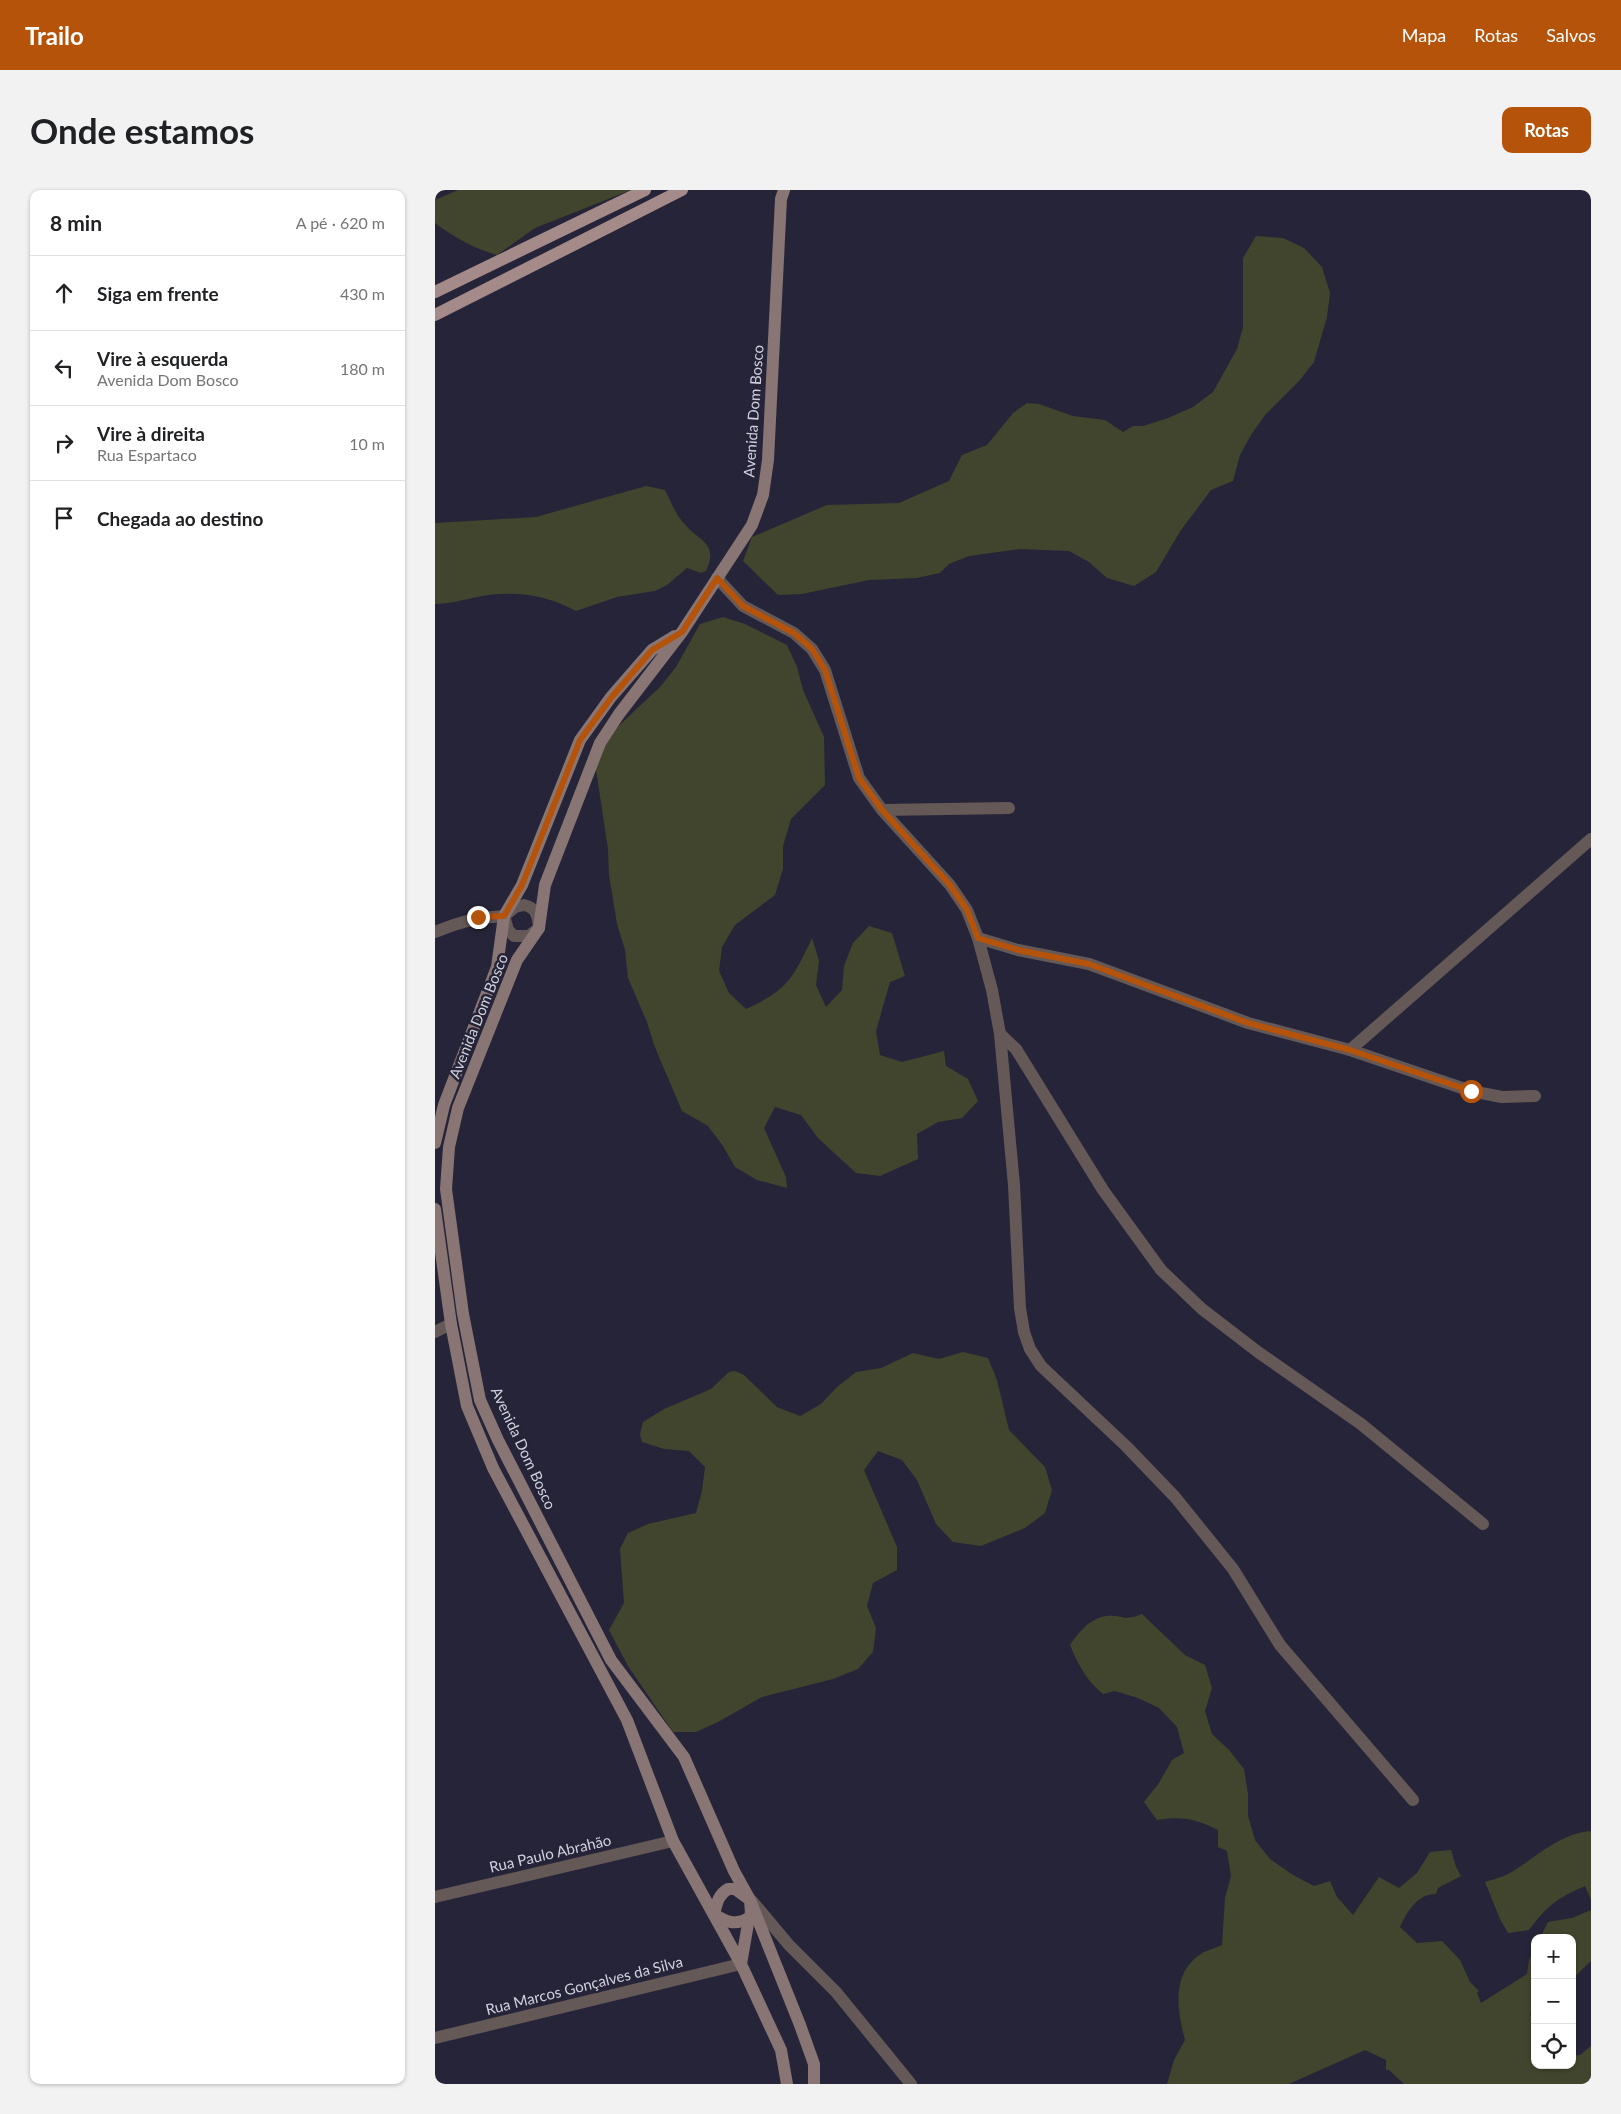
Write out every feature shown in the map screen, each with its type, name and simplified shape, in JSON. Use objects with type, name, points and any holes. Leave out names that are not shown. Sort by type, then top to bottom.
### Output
[{"type":"main road","points":[[435,292],[645,190]]},
{"type":"main road","points":[[435,315],[682,190]]},
{"type":"street","name":"Avenida Dom Bosco","points":[[779,193],[768,460],[763,495],[752,525],[682,632],[619,714],[600,744],[545,885],[539,928],[517,960],[458,1108],[449,1147],[446,1189],[463,1314],[480,1400],[498,1440],[611,1660],[684,1757],[734,1871],[750,1900],[801,2025],[821,2084]]},
{"type":"street","points":[[717,578],[743,606],[794,633],[812,649],[825,670],[859,778],[882,810],[950,885],[967,910],[978,938],[992,990],[1000,1034],[1014,1185],[1020,1308],[1024,1332],[1030,1350],[1041,1366],[1126,1446],[1175,1497],[1233,1569],[1279,1645],[1413,1800]]},
{"type":"street","name":"Avenida Dom Bosco","points":[[435,1143],[444,1105],[497,967],[504,916],[522,885],[580,740],[611,698],[652,650],[682,632]]},
{"type":"street","points":[[882,810],[1009,808]]},
{"type":"street","points":[[1350,1050],[1591,839]]},
{"type":"street","points":[[435,932],[457,922],[478,917],[504,916],[515,907],[524,905],[532,907],[537,914],[539,928],[529,936],[514,936],[508,930],[504,916]]},
{"type":"street","points":[[978,938],[1018,950],[1089,964],[1248,1023],[1350,1050],[1471,1091],[1502,1097],[1535,1096]]},
{"type":"street","points":[[1000,1034],[1016,1049],[1103,1190],[1161,1270],[1202,1309],[1258,1352],[1361,1424],[1483,1524]]},
{"type":"street","points":[[435,1209],[451,1324],[467,1406],[489,1459],[627,1720],[673,1841],[741,1964],[781,2050],[787,2084]]},
{"type":"street","points":[[435,1332],[451,1324]]},
{"type":"street","name":"Rua Paulo Abrahão","points":[[435,1897],[673,1841]]},
{"type":"street","points":[[714,1914],[717,1900],[728,1889],[735,1889],[750,1900],[789,1945],[836,1992],[911,2084]]},
{"type":"street","points":[[741,1964],[751,1913],[750,1900]]},
{"type":"street","points":[[714,1914],[734,1923],[749,1918]]},
{"type":"street","name":"Rua Marcos Gonçalves da Silva","points":[[435,2038],[741,1964]]},
{"type":"street","points":[[814,2064],[814,2084]]},
{"type":"green space","points":[[458,190],[631,190],[535,228],[497,255],[464,242],[435,223],[435,200]]},
{"type":"green space","points":[[1256,236],[1283,238],[1304,248],[1322,267],[1330,293],[1327,317],[1314,362],[1299,381],[1265,415],[1251,435],[1240,455],[1233,481],[1211,490],[1181,530],[1156,572],[1134,586],[1107,578],[1089,562],[1069,551],[1020,549],[969,556],[949,564],[940,573],[917,578],[869,580],[802,594],[778,595],[743,561],[752,537],[827,505],[899,503],[949,481],[962,455],[987,445],[1013,413],[1027,403],[1039,404],[1073,416],[1105,420],[1123,432],[1133,426],[1143,426],[1193,407],[1213,392],[1237,349],[1243,327],[1243,258]]},
{"type":"green space","points":[[646,486],[665,490],[679,518],[709,548],[710,561],[706,571],[701,573],[687,568],[667,585],[655,591],[617,597],[576,611],[565,605],[540,597],[515,594],[490,595],[451,603],[435,604],[435,523],[536,517]]},
{"type":"green space","points":[[723,617],[745,624],[787,645],[797,667],[803,690],[824,737],[825,785],[791,819],[783,846],[783,869],[775,895],[735,925],[722,947],[719,971],[729,993],[746,1009],[771,996],[794,973],[812,938],[819,961],[816,985],[826,1007],[842,990],[844,966],[853,943],[869,926],[892,933],[905,976],[890,982],[876,1031],[880,1055],[902,1062],[944,1051],[946,1066],[968,1079],[978,1101],[962,1118],[938,1122],[917,1134],[918,1159],[880,1176],[856,1173],[818,1138],[801,1115],[775,1107],[764,1128],[786,1177],[787,1188],[757,1180],[735,1167],[723,1146],[708,1126],[682,1111],[628,978],[625,950],[617,924],[609,875],[608,849],[595,763],[610,734],[661,686],[676,667],[700,624]]},
{"type":"green space","points":[[963,1352],[988,1358],[997,1380],[1009,1430],[1045,1467],[1052,1490],[1045,1513],[1025,1528],[981,1546],[953,1542],[936,1524],[917,1480],[902,1460],[878,1451],[864,1470],[897,1547],[897,1570],[873,1583],[867,1606],[876,1628],[873,1652],[858,1669],[833,1679],[762,1697],[696,1732],[673,1732],[628,1666],[609,1630],[624,1603],[620,1549],[628,1533],[648,1524],[696,1513],[702,1491],[705,1467],[689,1451],[664,1449],[642,1442],[640,1434],[643,1422],[664,1409],[711,1389],[729,1372],[735,1371],[744,1375],[777,1407],[800,1416],[821,1404],[837,1387],[856,1372],[881,1368],[913,1353],[939,1359]]},
{"type":"green space","points":[[1142,1614],[1185,1655],[1205,1665],[1212,1688],[1205,1711],[1212,1734],[1229,1750],[1244,1769],[1248,1794],[1248,1816],[1255,1840],[1270,1859],[1293,1875],[1314,1886],[1330,1881],[1337,1897],[1353,1915],[1379,1877],[1399,1888],[1417,1873],[1430,1852],[1451,1850],[1461,1876],[1438,1888],[1436,1894],[1418,1900],[1409,1910],[1400,1927],[1417,1943],[1442,1941],[1460,1960],[1470,1982],[1479,1991],[1477,1993],[1481,2003],[1527,1974],[1531,1956],[1531,2069],[1576,2069],[1576,2056],[1580,2055],[1591,2046],[1591,2084],[1404,2084],[1389,2070],[1386,2070],[1386,2060],[1365,2050],[1289,2084],[1167,2084],[1174,2060],[1185,2040],[1179,2005],[1181,1982],[1191,1962],[1203,1953],[1222,1945],[1225,1898],[1231,1876],[1227,1851],[1218,1847],[1218,1830],[1189,1819],[1157,1820],[1144,1802],[1159,1783],[1172,1760],[1184,1753],[1177,1727],[1159,1708],[1138,1698],[1115,1691],[1103,1694],[1083,1672],[1070,1645],[1077,1635],[1094,1620],[1106,1616],[1126,1618]]},
{"type":"green space","points":[[1591,1831],[1591,1900],[1585,1886],[1553,1904],[1529,1930],[1508,1933],[1500,1919],[1485,1882],[1512,1872],[1560,1840]]},
{"type":"green space","points":[[1591,1910],[1591,1961],[1576,1975],[1576,1934],[1542,1934],[1548,1922],[1572,1918]]},
{"type":"route","points":[[478,917],[504,916],[522,885],[580,740],[611,698],[652,650],[682,632],[717,578],[743,606],[794,633],[812,649],[825,670],[859,778],[882,810],[950,885],[967,910],[978,938],[1018,950],[1089,964],[1248,1023],[1350,1050],[1471,1091]]}]
